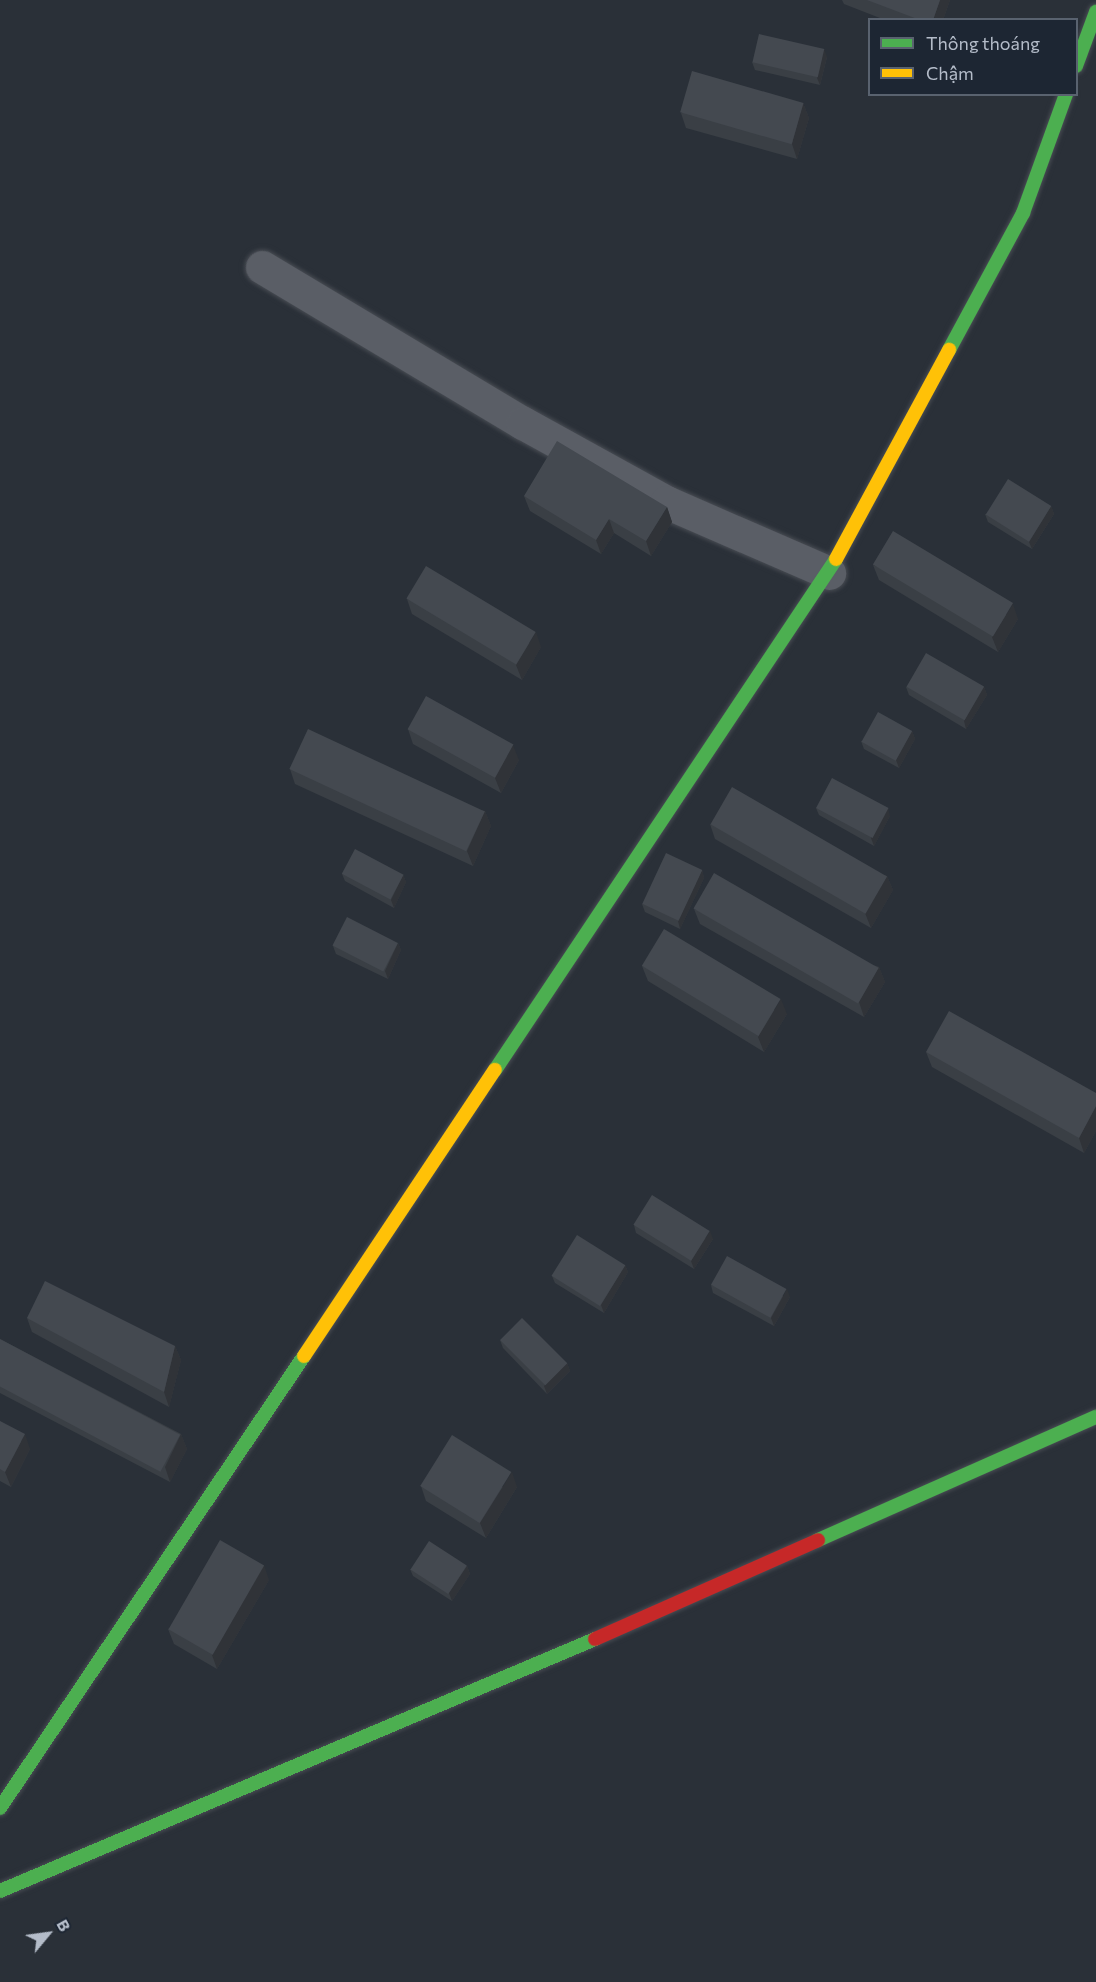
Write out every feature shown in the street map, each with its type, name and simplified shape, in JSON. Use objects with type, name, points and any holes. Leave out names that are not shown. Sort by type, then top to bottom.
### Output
[{"type":"street","points":[[1078,63],[1096,12]]},
{"type":"street","points":[[0,1808],[829,573],[1023,213],[1065,96]]},
{"type":"street","points":[[262,267],[523,423],[666,502],[829,573]]},
{"type":"street","points":[[0,1890],[519,1673],[1096,1417]]},
{"type":"building","points":[[867,0],[940,0],[934,18],[915,18]]},
{"type":"building","points":[[759,34],[824,49],[818,77],[752,62]]},
{"type":"building","points":[[692,71],[804,103],[792,144],[680,112]]},
{"type":"building","points":[[557,441],[667,507],[646,541],[609,519],[596,540],[524,496]]},
{"type":"building","points":[[1008,479],[1051,506],[1029,542],[986,515]]},
{"type":"building","points":[[893,531],[1013,603],[993,637],[873,564]]},
{"type":"building","points":[[426,566],[536,632],[516,664],[406,599]]},
{"type":"building","points":[[926,653],[984,686],[965,720],[906,687]]},
{"type":"building","points":[[426,696],[513,744],[495,778],[408,729]]},
{"type":"building","points":[[878,712],[912,731],[896,761],[862,742]]},
{"type":"building","points":[[308,729],[485,811],[466,851],[289,769]]},
{"type":"building","points":[[832,778],[889,808],[873,838],[816,808]]},
{"type":"building","points":[[732,787],[887,876],[866,914],[710,824]]},
{"type":"building","points":[[355,849],[404,875],[390,900],[342,874]]},
{"type":"building","points":[[666,853],[702,870],[679,921],[642,904]]},
{"type":"building","points":[[714,873],[879,968],[858,1004],[694,909]]},
{"type":"building","points":[[347,917],[398,943],[383,971],[332,946]]},
{"type":"building","points":[[664,929],[781,999],[758,1036],[642,966]]},
{"type":"building","points":[[949,1011],[1096,1093],[1096,1106],[1079,1138],[926,1052]]},
{"type":"building","points":[[652,1195],[710,1231],[691,1261],[633,1225]]},
{"type":"building","points":[[577,1235],[625,1265],[600,1306],[552,1276]]},
{"type":"building","points":[[727,1256],[786,1289],[770,1318],[711,1285]]},
{"type":"building","points":[[45,1281],[175,1346],[164,1392],[27,1318]]},
{"type":"building","points":[[522,1318],[567,1363],[545,1385],[500,1340]]},
{"type":"building","points":[[0,1339],[180,1435],[160,1472],[0,1387]]},
{"type":"building","points":[[0,1421],[25,1434],[5,1472],[0,1469]]},
{"type":"building","points":[[452,1435],[511,1472],[480,1523],[420,1486]]},
{"type":"building","points":[[220,1540],[264,1566],[213,1655],[168,1629]]},
{"type":"building","points":[[429,1541],[467,1566],[448,1594],[410,1570]]},
{"type":"traffic: fast","points":[[1078,61],[1096,12]]},
{"type":"traffic: fast","points":[[949,350],[1023,213],[1065,96]]},
{"type":"traffic: fast","points":[[495,1070],[836,559]]},
{"type":"traffic: fast","points":[[0,1808],[304,1356]]},
{"type":"traffic: fast","points":[[818,1540],[1096,1417]]},
{"type":"traffic: fast","points":[[0,1891],[595,1639]]},
{"type":"traffic: slow","points":[[836,559],[949,350]]},
{"type":"traffic: slow","points":[[304,1356],[495,1070]]},
{"type":"traffic: jam","points":[[595,1639],[818,1540]]}]
